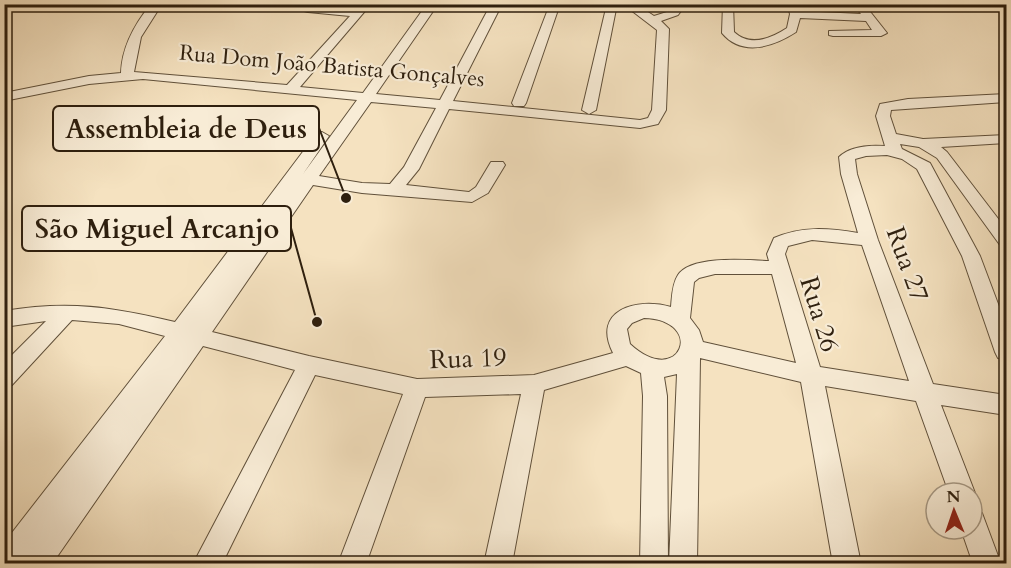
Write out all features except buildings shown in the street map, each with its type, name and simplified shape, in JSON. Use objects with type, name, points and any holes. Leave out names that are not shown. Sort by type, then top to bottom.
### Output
[{"type":"street","points":[[127,72],[131,44],[144,19],[157,4]]},
{"type":"street","points":[[307,4],[308,9],[315,10],[362,9]]},
{"type":"street","points":[[35,564],[189,333],[362,93],[433,4]]},
{"type":"street","points":[[395,189],[411,169],[496,4]]},
{"type":"street","points":[[519,104],[555,4]]},
{"type":"street","points":[[628,4],[663,29],[661,101],[655,119]]},
{"type":"street","points":[[589,110],[611,8],[652,19],[674,13],[681,4]]},
{"type":"street","points":[[728,4],[729,33],[736,40],[753,44],[772,41],[792,30],[793,9],[869,18]]},
{"type":"street","points":[[833,33],[878,33],[881,31],[858,4]]},
{"type":"street","points":[[1000,4],[1006,12]]},
{"type":"street","points":[[294,86],[362,9]]},
{"type":"street","name":"Rua Dom João Batista Gonçalves","points":[[4,97],[127,72]]},
{"type":"street","name":"Rua Dom João Batista Gonçalves","points":[[4,91],[127,72],[151,76],[294,86],[446,101],[629,123],[655,119]]},
{"type":"street","points":[[1006,98],[908,103],[885,107],[883,116],[894,145],[918,160],[928,172],[975,265],[1006,352]]},
{"type":"street","name":"Rua Dom João Batista Gonçalves","points":[[446,101],[589,110],[655,119]]},
{"type":"street","points":[[894,145],[1003,142]]},
{"type":"street","points":[[923,143],[936,150],[948,161],[1006,241]]},
{"type":"street","name":"Rua 27","points":[[894,145],[854,154],[847,157],[846,164],[869,240],[958,481]]},
{"type":"street","points":[[300,178],[362,188],[472,197],[482,190],[496,165]]},
{"type":"street","points":[[988,217],[1006,221]]},
{"type":"street","points":[[679,320],[686,278],[693,272],[714,268],[778,268],[776,254],[780,242],[790,236],[806,234],[869,240]]},
{"type":"street","name":"Rua 26","points":[[778,268],[811,375],[847,564]]},
{"type":"street","points":[[683,564],[691,353],[693,338],[679,320],[655,310],[631,313],[622,319],[617,328],[616,338],[620,348],[628,357],[652,368],[673,367],[691,353],[927,395],[1006,405]]},
{"type":"street","points":[[4,378],[66,313]]},
{"type":"street","points":[[4,319],[22,315],[94,313],[119,316],[189,333]]},
{"type":"street","points":[[6,564],[189,333]]},
{"type":"street","name":"Rua 19","points":[[189,333],[309,365],[417,388],[534,384],[628,357]]},
{"type":"street","points":[[207,564],[309,365]]},
{"type":"street","points":[[652,368],[655,396],[654,564]]},
{"type":"street","points":[[498,564],[534,384]]},
{"type":"street","points":[[352,564],[417,388]]},
{"type":"street","points":[[979,541],[987,564]]},
{"type":"place","name":"Assembleia de Deus","points":[[346,198]]},
{"type":"place","name":"São Miguel Arcanjo","points":[[317,322]]}]
